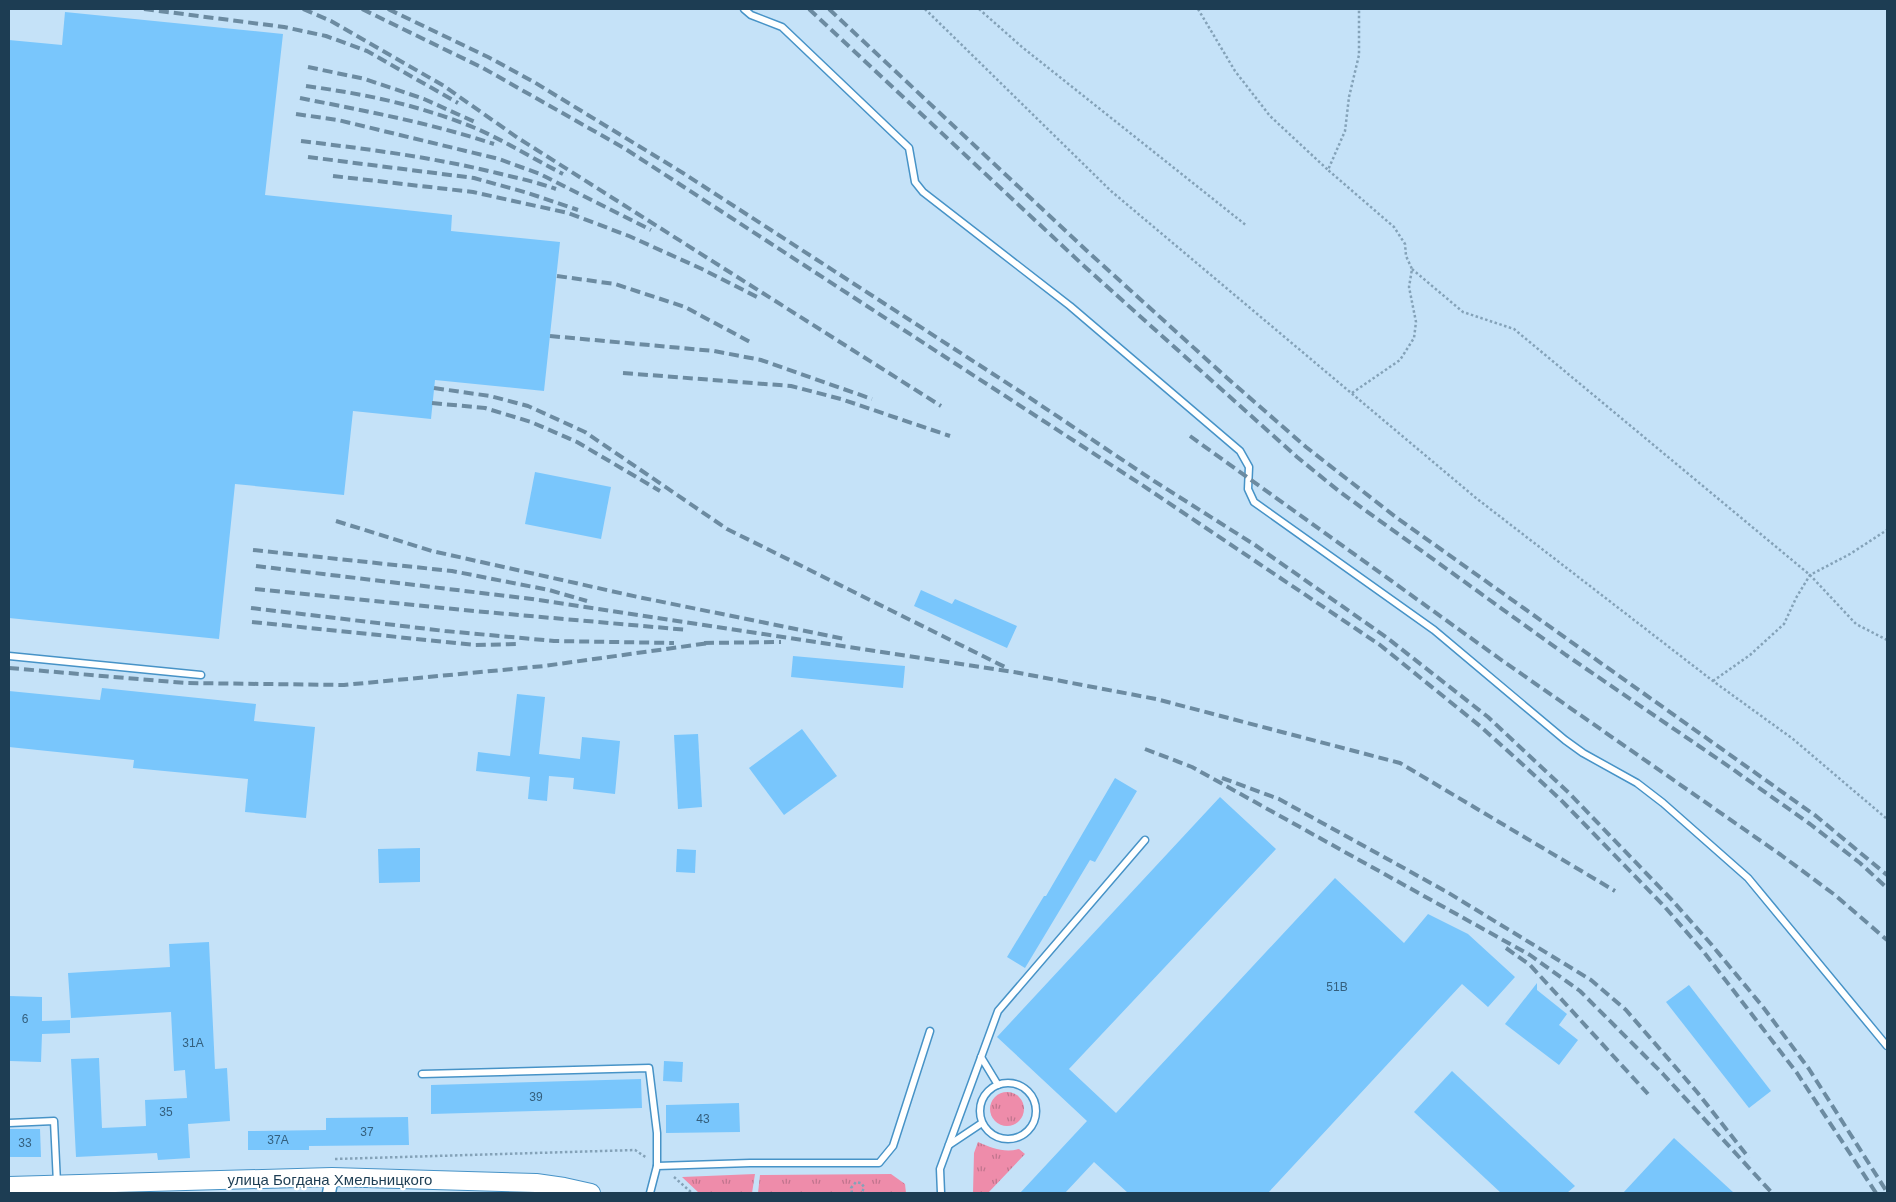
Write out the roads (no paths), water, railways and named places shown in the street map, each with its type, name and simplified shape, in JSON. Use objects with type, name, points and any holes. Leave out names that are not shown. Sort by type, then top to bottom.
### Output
[{"type":"main road","name":"улица Богдана Хмельницкого","points":[[9,1186],[546,1184],[591,1193]]},
{"type":"lane","points":[[744,9],[751,14],[782,26],[909,148],[915,182],[923,192],[1070,306],[1240,452],[1249,467],[1248,489],[1254,502],[1434,630],[1565,740],[1583,753],[1637,783],[1663,803],[1748,878],[1887,1046]]},
{"type":"lane","points":[[9,656],[201,675]]},
{"type":"lane","points":[[941,1193],[940,1169],[998,1011],[1145,840]]},
{"type":"lane","points":[[657,1166],[879,1164],[893,1146],[930,1031]]},
{"type":"lane","points":[[981,1057],[998,1085]]},
{"type":"lane","points":[[422,1074],[649,1068],[657,1133],[657,1166],[650,1193]]},
{"type":"lane","points":[[998,1085],[1017,1085],[1032,1097],[1035,1105],[1036,1114],[1028,1131],[1012,1139],[994,1136],[982,1123],[980,1114],[984,1097],[998,1085]]},
{"type":"lane","points":[[9,1122],[54,1121],[57,1185]]},
{"type":"lane","points":[[949,1145],[982,1123]]},
{"type":"railway","points":[[144,9],[284,27],[326,36],[367,51],[458,103]]},
{"type":"railway","points":[[303,9],[331,21],[444,86],[518,138],[941,406]]},
{"type":"railway","points":[[362,9],[483,68],[624,148],[1142,485],[1380,645],[1480,726],[1520,762],[1561,800],[1664,906],[1703,951],[1797,1073],[1876,1193]]},
{"type":"railway","points":[[388,9],[488,57],[534,82],[683,173],[1255,545],[1386,637],[1488,717],[1569,793],[1671,899],[1711,944],[1763,1007],[1809,1069],[1887,1192]]},
{"type":"railway","points":[[809,9],[1084,266],[1297,457],[1340,492],[1566,655],[1810,824],[1860,863],[1887,888]]},
{"type":"railway","points":[[829,9],[1086,250],[1306,447],[1397,518],[1816,816],[1887,875]]},
{"type":"railway","points":[[308,67],[365,79],[424,99],[475,122]]},
{"type":"railway","points":[[306,86],[392,101],[454,120],[475,128],[563,174]]},
{"type":"railway","points":[[300,98],[422,124],[494,144]]},
{"type":"railway","points":[[296,114],[338,120],[499,159],[540,174],[651,230]]},
{"type":"railway","points":[[301,141],[375,150],[448,162],[519,178],[556,189]]},
{"type":"railway","points":[[308,157],[474,178],[528,193],[578,210]]},
{"type":"railway","points":[[333,176],[473,192],[568,213],[629,236],[702,269],[759,298]]},
{"type":"railway","points":[[557,276],[615,284],[685,307],[752,343]]},
{"type":"railway","points":[[550,336],[714,351],[761,360],[872,399]]},
{"type":"railway","points":[[623,373],[791,386],[841,399],[950,436]]},
{"type":"railway","points":[[434,388],[490,396],[528,406],[585,432],[727,529],[1005,667]]},
{"type":"railway","points":[[432,403],[485,408],[531,422],[577,442],[660,491]]},
{"type":"railway","points":[[1190,436],[1500,659],[1781,855],[1835,895],[1887,940]]},
{"type":"railway","points":[[336,521],[432,551],[638,597],[845,639]]},
{"type":"railway","points":[[253,550],[452,571],[549,590],[587,601]]},
{"type":"railway","points":[[256,566],[532,599],[1014,672],[1156,699],[1400,763],[1615,891]]},
{"type":"railway","points":[[255,589],[688,630]]},
{"type":"railway","points":[[251,608],[445,631],[554,641],[674,643]]},
{"type":"railway","points":[[252,622],[475,645],[520,644]]},
{"type":"railway","points":[[704,643],[781,642]]},
{"type":"railway","points":[[9,668],[185,683],[344,685],[544,666],[709,643]]},
{"type":"railway","points":[[1145,749],[1192,767],[1530,955],[1580,991],[1663,1074],[1772,1193]]},
{"type":"railway","points":[[1222,778],[1279,799],[1447,892],[1591,980],[1626,1010],[1697,1092],[1749,1158]]},
{"type":"railway","points":[[1506,948],[1530,965],[1648,1094]]}]
